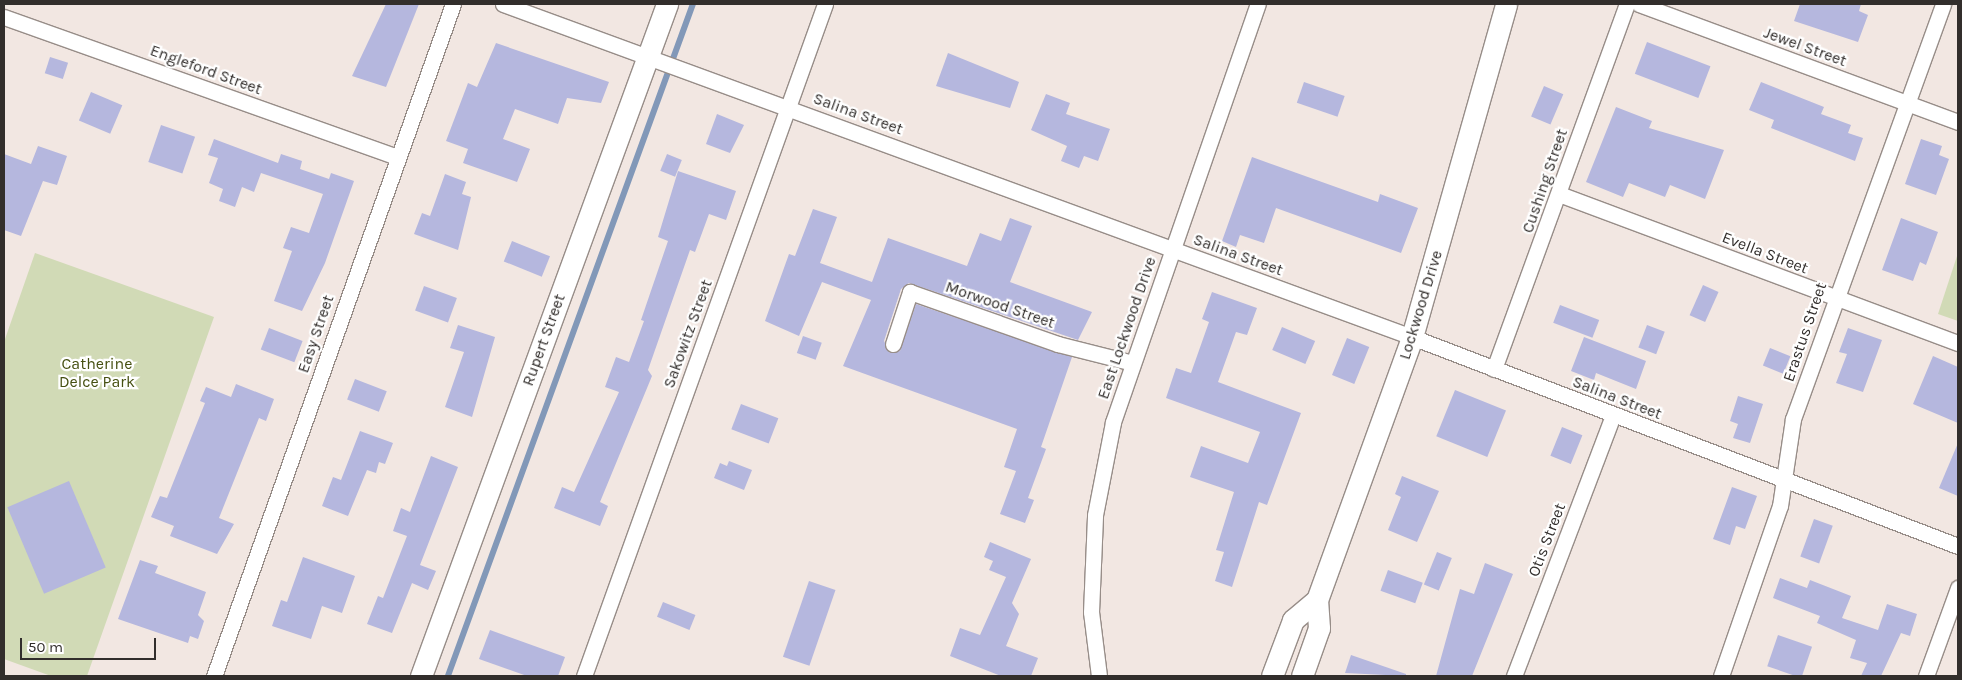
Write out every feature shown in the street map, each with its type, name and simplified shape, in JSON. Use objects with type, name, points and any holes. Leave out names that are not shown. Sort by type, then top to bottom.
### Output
[{"type":"main road","name":"Rupert Street","points":[[421,676],[652,60],[667,4]]},
{"type":"main road","name":"Lockwood Drive","points":[[1302,676],[1319,628],[1316,600],[1412,337],[1507,5]]},
{"type":"main road","points":[[1272,676],[1292,620],[1316,600]]},
{"type":"street","name":"Easy Street","points":[[214,676],[453,4]]},
{"type":"street","name":"Salina Street","points":[[503,4],[1412,337],[1782,481],[1958,546]]},
{"type":"street","name":"Sakowitz Street","points":[[584,676],[825,4]]},
{"type":"street","name":"East Lockwood Drive","points":[[1099,676],[1091,612],[1095,515],[1113,422],[1258,4]]},
{"type":"street","name":"Cushing Street","points":[[1494,369],[1627,4]]},
{"type":"street","name":"Jewel Street","points":[[1639,4],[1958,122]]},
{"type":"street","name":"Erastus Street","points":[[1721,676],[1780,506],[1782,481],[1793,420],[1834,298],[1943,4]]},
{"type":"street","name":"Engleford Street","points":[[4,16],[397,157]]},
{"type":"street","name":"Evella Street","points":[[1559,194],[1958,343]]},
{"type":"street","name":"Morwood Street","points":[[893,344],[910,292],[1058,344],[1133,362]]},
{"type":"street","name":"Otis Street","points":[[1514,676],[1614,415]]},
{"type":"street","points":[[1926,676],[1958,588]]},
{"type":"green space","name":"Catherine Delce Park","points":[[35,253],[214,317],[87,676],[51,676],[4,659],[4,342]]},
{"type":"green space","points":[[1958,253],[1958,321],[1938,314]]},
{"type":"building","points":[[386,4],[419,4],[386,87],[352,76]]},
{"type":"building","points":[[1800,4],[1861,4],[1859,11],[1868,15],[1858,42],[1794,21]]},
{"type":"building","points":[[1647,42],[1710,66],[1698,98],[1635,74]]},
{"type":"building","points":[[496,43],[609,82],[601,103],[567,98],[558,124],[515,109],[503,139],[530,149],[517,182],[463,163],[468,149],[446,141],[468,83],[477,87]]},
{"type":"building","points":[[948,53],[1019,82],[1010,108],[936,86]]},
{"type":"building","points":[[50,57],[68,63],[63,79],[45,73]]},
{"type":"building","points":[[1304,82],[1345,96],[1337,117],[1297,103]]},
{"type":"building","points":[[1761,82],[1824,107],[1821,114],[1851,125],[1848,133],[1863,138],[1855,161],[1771,128],[1774,120],[1749,110]]},
{"type":"building","points":[[1544,86],[1563,94],[1550,125],[1531,116]]},
{"type":"building","points":[[91,92],[122,105],[110,134],[79,121]]},
{"type":"building","points":[[1046,94],[1070,103],[1066,114],[1110,129],[1098,161],[1084,156],[1079,168],[1061,161],[1067,146],[1031,130]]},
{"type":"building","points":[[1616,107],[1652,121],[1649,128],[1724,150],[1705,199],[1670,185],[1665,197],[1629,183],[1623,197],[1586,182]]},
{"type":"building","points":[[717,114],[744,125],[730,153],[706,144]]},
{"type":"building","points":[[161,125],[195,137],[182,174],[148,162]]},
{"type":"building","points":[[214,139],[278,163],[281,154],[302,161],[300,169],[329,179],[331,173],[354,181],[325,263],[302,311],[274,301],[292,251],[283,248],[291,227],[309,233],[323,194],[261,173],[254,192],[242,187],[235,207],[219,201],[223,189],[209,183],[218,158],[208,155]]},
{"type":"building","points":[[1921,139],[1942,146],[1939,155],[1949,159],[1936,195],[1905,184]]},
{"type":"building","points":[[38,146],[67,156],[57,185],[43,181],[21,236],[4,230],[4,154],[31,164]]},
{"type":"building","points":[[667,154],[682,160],[675,177],[660,171]]},
{"type":"building","points":[[1252,157],[1378,202],[1380,194],[1418,208],[1401,253],[1276,208],[1264,243],[1240,235],[1236,247],[1222,241]]},
{"type":"building","points":[[678,171],[736,191],[726,220],[709,214],[695,252],[690,250],[648,370],[652,376],[600,502],[608,506],[600,526],[554,508],[562,487],[574,492],[619,392],[605,387],[616,357],[629,362],[644,321],[641,320],[668,241],[658,237]]},
{"type":"building","points":[[445,174],[466,182],[462,194],[471,197],[458,250],[414,234],[422,213],[430,216]]},
{"type":"building","points":[[813,209],[837,217],[820,263],[872,282],[888,238],[967,266],[980,233],[1001,241],[1010,218],[1032,226],[1010,282],[1092,312],[1078,340],[909,283],[901,289],[884,341],[890,353],[900,351],[916,304],[1072,357],[1041,447],[1046,449],[1028,498],[1034,500],[1025,523],[1000,514],[1016,471],[1004,467],[1017,429],[843,366],[871,300],[822,282],[799,336],[765,321],[789,254],[795,256]]},
{"type":"building","points":[[1901,218],[1938,232],[1926,265],[1920,262],[1913,281],[1882,270]]},
{"type":"building","points":[[512,241],[550,256],[542,277],[504,261]]},
{"type":"building","points":[[1703,285],[1719,292],[1705,322],[1690,315]]},
{"type":"building","points":[[424,286],[457,298],[448,322],[415,310]]},
{"type":"building","points":[[1212,292],[1257,308],[1247,335],[1236,332],[1218,382],[1301,413],[1267,505],[1259,502],[1232,587],[1215,581],[1224,552],[1216,550],[1234,492],[1190,477],[1201,446],[1248,463],[1260,432],[1166,398],[1176,368],[1191,373],[1209,322],[1202,319]]},
{"type":"building","points":[[1560,305],[1599,320],[1592,338],[1553,323]]},
{"type":"building","points":[[458,325],[495,337],[472,417],[445,407],[464,352],[450,348]]},
{"type":"building","points":[[1647,325],[1665,332],[1656,354],[1638,347]]},
{"type":"building","points":[[1282,327],[1315,341],[1305,364],[1272,350]]},
{"type":"building","points":[[269,328],[303,341],[294,362],[261,349]]},
{"type":"building","points":[[1848,328],[1882,340],[1863,392],[1836,383],[1847,354],[1839,352]]},
{"type":"building","points":[[803,336],[822,343],[816,360],[797,353]]},
{"type":"building","points":[[1584,337],[1646,361],[1636,389],[1596,373],[1594,380],[1571,371]]},
{"type":"building","points":[[1347,338],[1369,347],[1354,384],[1332,375]]},
{"type":"building","points":[[1770,348],[1790,356],[1783,374],[1763,366]]},
{"type":"building","points":[[1933,356],[1958,367],[1958,423],[1913,404]]},
{"type":"building","points":[[355,379],[387,391],[379,412],[347,400]]},
{"type":"building","points":[[236,384],[274,399],[266,421],[259,418],[219,518],[234,524],[217,554],[170,536],[174,526],[151,517],[160,496],[167,498],[205,403],[200,401],[206,387],[231,397]]},
{"type":"building","points":[[1455,390],[1506,411],[1487,457],[1436,436]]},
{"type":"building","points":[[1738,396],[1763,404],[1750,443],[1733,438],[1738,424],[1730,421]]},
{"type":"building","points":[[741,404],[778,418],[769,444],[731,429]]},
{"type":"building","points":[[1562,427],[1582,435],[1571,464],[1550,456]]},
{"type":"building","points":[[360,431],[393,443],[385,464],[379,462],[376,473],[367,470],[348,516],[322,506],[333,477],[341,480]]},
{"type":"building","points":[[1958,443],[1958,496],[1939,488]]},
{"type":"building","points":[[431,456],[458,467],[420,565],[436,571],[428,590],[412,583],[392,633],[367,624],[378,596],[383,598],[407,536],[393,531],[401,508],[410,512]]},
{"type":"building","points":[[729,461],[752,470],[744,490],[714,478],[720,463],[727,466]]},
{"type":"building","points":[[1402,476],[1439,491],[1417,542],[1388,530],[1401,497],[1395,494]]},
{"type":"building","points":[[69,481],[106,568],[44,594],[7,507]]},
{"type":"building","points":[[1732,487],[1757,496],[1745,529],[1736,526],[1730,545],[1713,539]]},
{"type":"building","points":[[1814,519],[1833,526],[1819,563],[1800,557]]},
{"type":"building","points":[[990,542],[1031,559],[1012,603],[1019,614],[1006,646],[1038,658],[1031,676],[1001,676],[950,656],[960,628],[980,635],[1006,577],[989,570],[993,561],[984,557]]},
{"type":"building","points":[[1437,552],[1452,558],[1439,590],[1424,584]]},
{"type":"building","points":[[303,557],[355,576],[342,613],[322,606],[311,639],[272,626],[281,600],[287,602]]},
{"type":"building","points":[[140,560],[158,566],[155,573],[206,592],[198,615],[204,621],[198,639],[190,636],[188,643],[118,619]]},
{"type":"building","points":[[1485,563],[1513,574],[1472,676],[1436,676],[1460,589],[1474,594]]},
{"type":"building","points":[[1388,570],[1423,583],[1415,603],[1380,591]]},
{"type":"building","points":[[1780,578],[1807,588],[1810,580],[1851,596],[1842,618],[1878,630],[1887,604],[1917,614],[1910,636],[1901,633],[1881,676],[1861,676],[1867,663],[1850,658],[1856,640],[1817,623],[1820,616],[1773,598]]},
{"type":"building","points":[[809,581],[835,590],[809,666],[783,657]]},
{"type":"building","points":[[663,602],[695,615],[689,630],[657,617]]},
{"type":"building","points":[[490,630],[565,657],[558,676],[527,676],[479,659]]},
{"type":"building","points":[[1778,635],[1812,647],[1802,676],[1796,676],[1767,666]]},
{"type":"building","points":[[1351,655],[1406,674],[1406,676],[1345,673]]},
{"type":"waterway","points":[[448,676],[693,4]]}]
